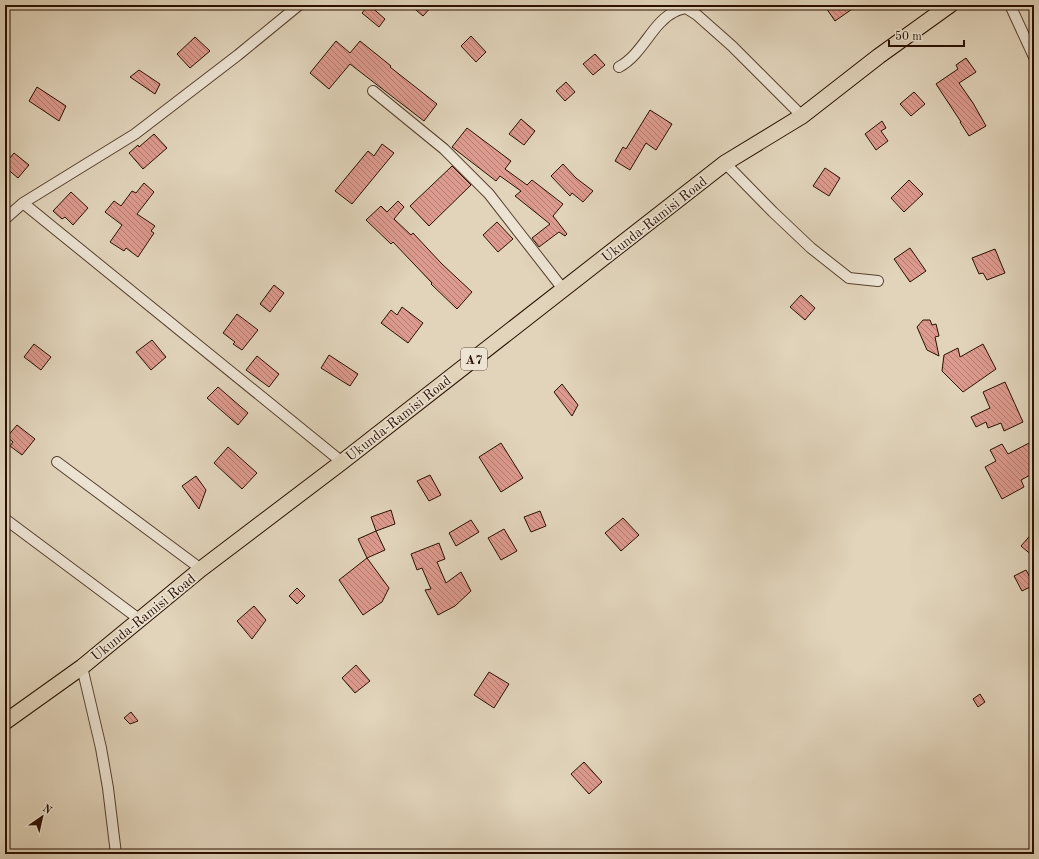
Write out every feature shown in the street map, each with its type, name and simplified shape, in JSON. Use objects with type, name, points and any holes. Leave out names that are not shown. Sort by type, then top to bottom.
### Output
[{"type":"highway","name":"Ukunda-Ramisi Road","points":[[5,722],[82,667],[201,569],[342,462],[725,163],[802,116],[879,56],[950,5]]},
{"type":"street","points":[[5,219],[23,203],[135,134],[238,55],[299,5]]},
{"type":"street","points":[[1010,5],[1034,57]]},
{"type":"street","points":[[619,67],[628,62],[659,24],[673,12],[686,8],[697,15],[732,46],[802,116]]},
{"type":"street","points":[[373,91],[444,149],[489,194],[563,289]]},
{"type":"street","points":[[725,163],[811,248],[849,278],[878,281]]},
{"type":"street","points":[[23,203],[342,462]]},
{"type":"street","points":[[57,462],[201,569]]},
{"type":"street","points":[[5,519],[139,619]]},
{"type":"street","points":[[82,667],[104,766],[116,854]]},
{"type":"building","points":[[369,5],[385,19],[379,27],[362,13]]},
{"type":"building","points":[[410,5],[433,5],[423,16]]},
{"type":"building","points":[[824,5],[858,5],[835,21]]},
{"type":"building","points":[[471,36],[486,52],[476,62],[461,46]]},
{"type":"building","points":[[195,37],[210,51],[190,68],[177,54]]},
{"type":"building","points":[[336,41],[350,53],[360,41],[437,104],[424,121],[350,64],[329,89],[310,73]]},
{"type":"building","points":[[595,54],[605,65],[593,75],[583,64]]},
{"type":"building","points":[[966,58],[976,72],[959,83],[973,103],[986,126],[969,136],[936,84],[958,69],[956,65]]},
{"type":"building","points":[[139,70],[160,84],[155,94],[130,77]]},
{"type":"building","points":[[566,82],[575,92],[565,101],[556,91]]},
{"type":"building","points":[[37,87],[66,106],[59,121],[29,101]]},
{"type":"building","points":[[914,92],[925,104],[911,116],[900,104]]},
{"type":"building","points":[[650,110],[672,124],[656,150],[646,143],[630,170],[615,161],[623,147],[626,149]]},
{"type":"building","points":[[521,119],[535,131],[524,145],[509,134]]},
{"type":"building","points":[[882,121],[886,128],[881,131],[888,141],[876,150],[865,134]]},
{"type":"building","points":[[467,128],[511,161],[505,169],[527,185],[532,180],[563,204],[553,216],[567,234],[565,236],[559,232],[539,247],[532,238],[550,224],[515,196],[521,191],[500,176],[496,181],[452,147]]},
{"type":"building","points":[[154,134],[167,148],[143,169],[129,153],[138,145],[139,147]]},
{"type":"building","points":[[382,144],[394,153],[352,204],[335,191],[368,151],[374,156]]},
{"type":"building","points":[[14,153],[29,165],[18,178],[5,167],[5,164]]},
{"type":"building","points":[[563,164],[576,178],[593,191],[583,202],[572,193],[570,196],[551,176]]},
{"type":"building","points":[[452,166],[471,185],[429,226],[410,206]]},
{"type":"building","points":[[825,168],[840,178],[829,196],[813,186]]},
{"type":"building","points":[[909,180],[923,194],[904,212],[891,198]]},
{"type":"building","points":[[144,183],[154,192],[137,214],[155,226],[151,231],[154,233],[138,257],[126,248],[124,251],[110,242],[122,225],[105,212],[114,201],[121,206],[132,191],[136,193]]},
{"type":"building","points":[[71,192],[88,208],[73,225],[65,217],[62,219],[53,211]]},
{"type":"building","points":[[398,201],[404,207],[394,219],[411,235],[413,233],[442,264],[472,292],[457,309],[431,284],[432,283],[393,242],[391,244],[366,220],[381,206],[387,212]]},
{"type":"building","points":[[497,222],[513,239],[498,252],[483,235]]},
{"type":"building","points":[[910,248],[926,271],[910,282],[894,259]]},
{"type":"building","points":[[995,249],[1005,273],[987,280],[983,273],[979,274],[972,258]]},
{"type":"building","points":[[274,285],[284,293],[270,312],[260,304]]},
{"type":"building","points":[[801,295],[815,308],[805,320],[790,307]]},
{"type":"building","points":[[402,307],[423,323],[408,343],[381,323],[391,310],[397,315]]},
{"type":"building","points":[[237,314],[258,330],[242,350],[233,344],[235,342],[223,333]]},
{"type":"building","points":[[923,320],[930,320],[932,325],[936,324],[939,336],[935,337],[939,356],[927,350],[917,327]]},
{"type":"building","points":[[152,340],[166,357],[151,370],[136,352]]},
{"type":"building","points":[[34,344],[51,357],[41,370],[24,357]]},
{"type":"building","points":[[983,344],[996,369],[963,392],[942,371],[944,355],[958,348],[960,357]]},
{"type":"building","points":[[329,355],[358,374],[350,386],[321,368]]},
{"type":"building","points":[[257,356],[279,374],[269,387],[246,370]]},
{"type":"building","points":[[1005,382],[1023,422],[1004,431],[1001,423],[988,428],[986,422],[976,427],[971,417],[990,408],[983,392]]},
{"type":"building","points":[[562,384],[578,405],[572,416],[554,392]]},
{"type":"building","points":[[218,387],[248,413],[238,425],[207,398]]},
{"type":"building","points":[[17,425],[35,439],[22,455],[10,446],[13,442],[7,437]]},
{"type":"building","points":[[1031,442],[1034,448],[1034,473],[1021,480],[1024,487],[1002,499],[985,467],[996,461],[990,450],[1002,444],[1008,454]]},
{"type":"building","points":[[501,443],[523,478],[501,492],[479,457]]},
{"type":"building","points":[[228,447],[257,473],[242,489],[214,463]]},
{"type":"building","points":[[430,475],[441,495],[429,501],[417,481]]},
{"type":"building","points":[[196,476],[206,490],[199,509],[182,486]]},
{"type":"building","points":[[391,510],[395,524],[376,531],[371,517]]},
{"type":"building","points":[[540,511],[546,526],[531,532],[524,517]]},
{"type":"building","points":[[623,518],[639,535],[621,551],[605,533]]},
{"type":"building","points":[[471,520],[479,532],[456,546],[449,533]]},
{"type":"building","points":[[504,529],[517,551],[501,560],[488,538]]},
{"type":"building","points":[[376,531],[385,550],[367,558],[358,539]]},
{"type":"building","points":[[1034,531],[1034,557],[1021,546]]},
{"type":"building","points":[[439,543],[445,559],[437,562],[446,583],[461,572],[471,591],[455,606],[438,615],[425,590],[431,589],[422,568],[417,570],[411,554]]},
{"type":"building","points":[[367,558],[389,588],[382,602],[363,615],[339,580]]},
{"type":"building","points":[[1026,570],[1034,585],[1022,591],[1014,576]]},
{"type":"building","points":[[297,588],[305,596],[297,604],[289,596]]},
{"type":"building","points":[[254,606],[266,620],[252,639],[237,621]]},
{"type":"building","points":[[356,665],[370,681],[355,693],[342,678]]},
{"type":"building","points":[[489,672],[509,684],[494,708],[474,695]]},
{"type":"building","points":[[980,694],[985,702],[978,707],[973,699]]},
{"type":"building","points":[[131,712],[138,721],[130,724],[124,718]]},
{"type":"building","points":[[584,762],[602,782],[589,794],[571,774]]}]
